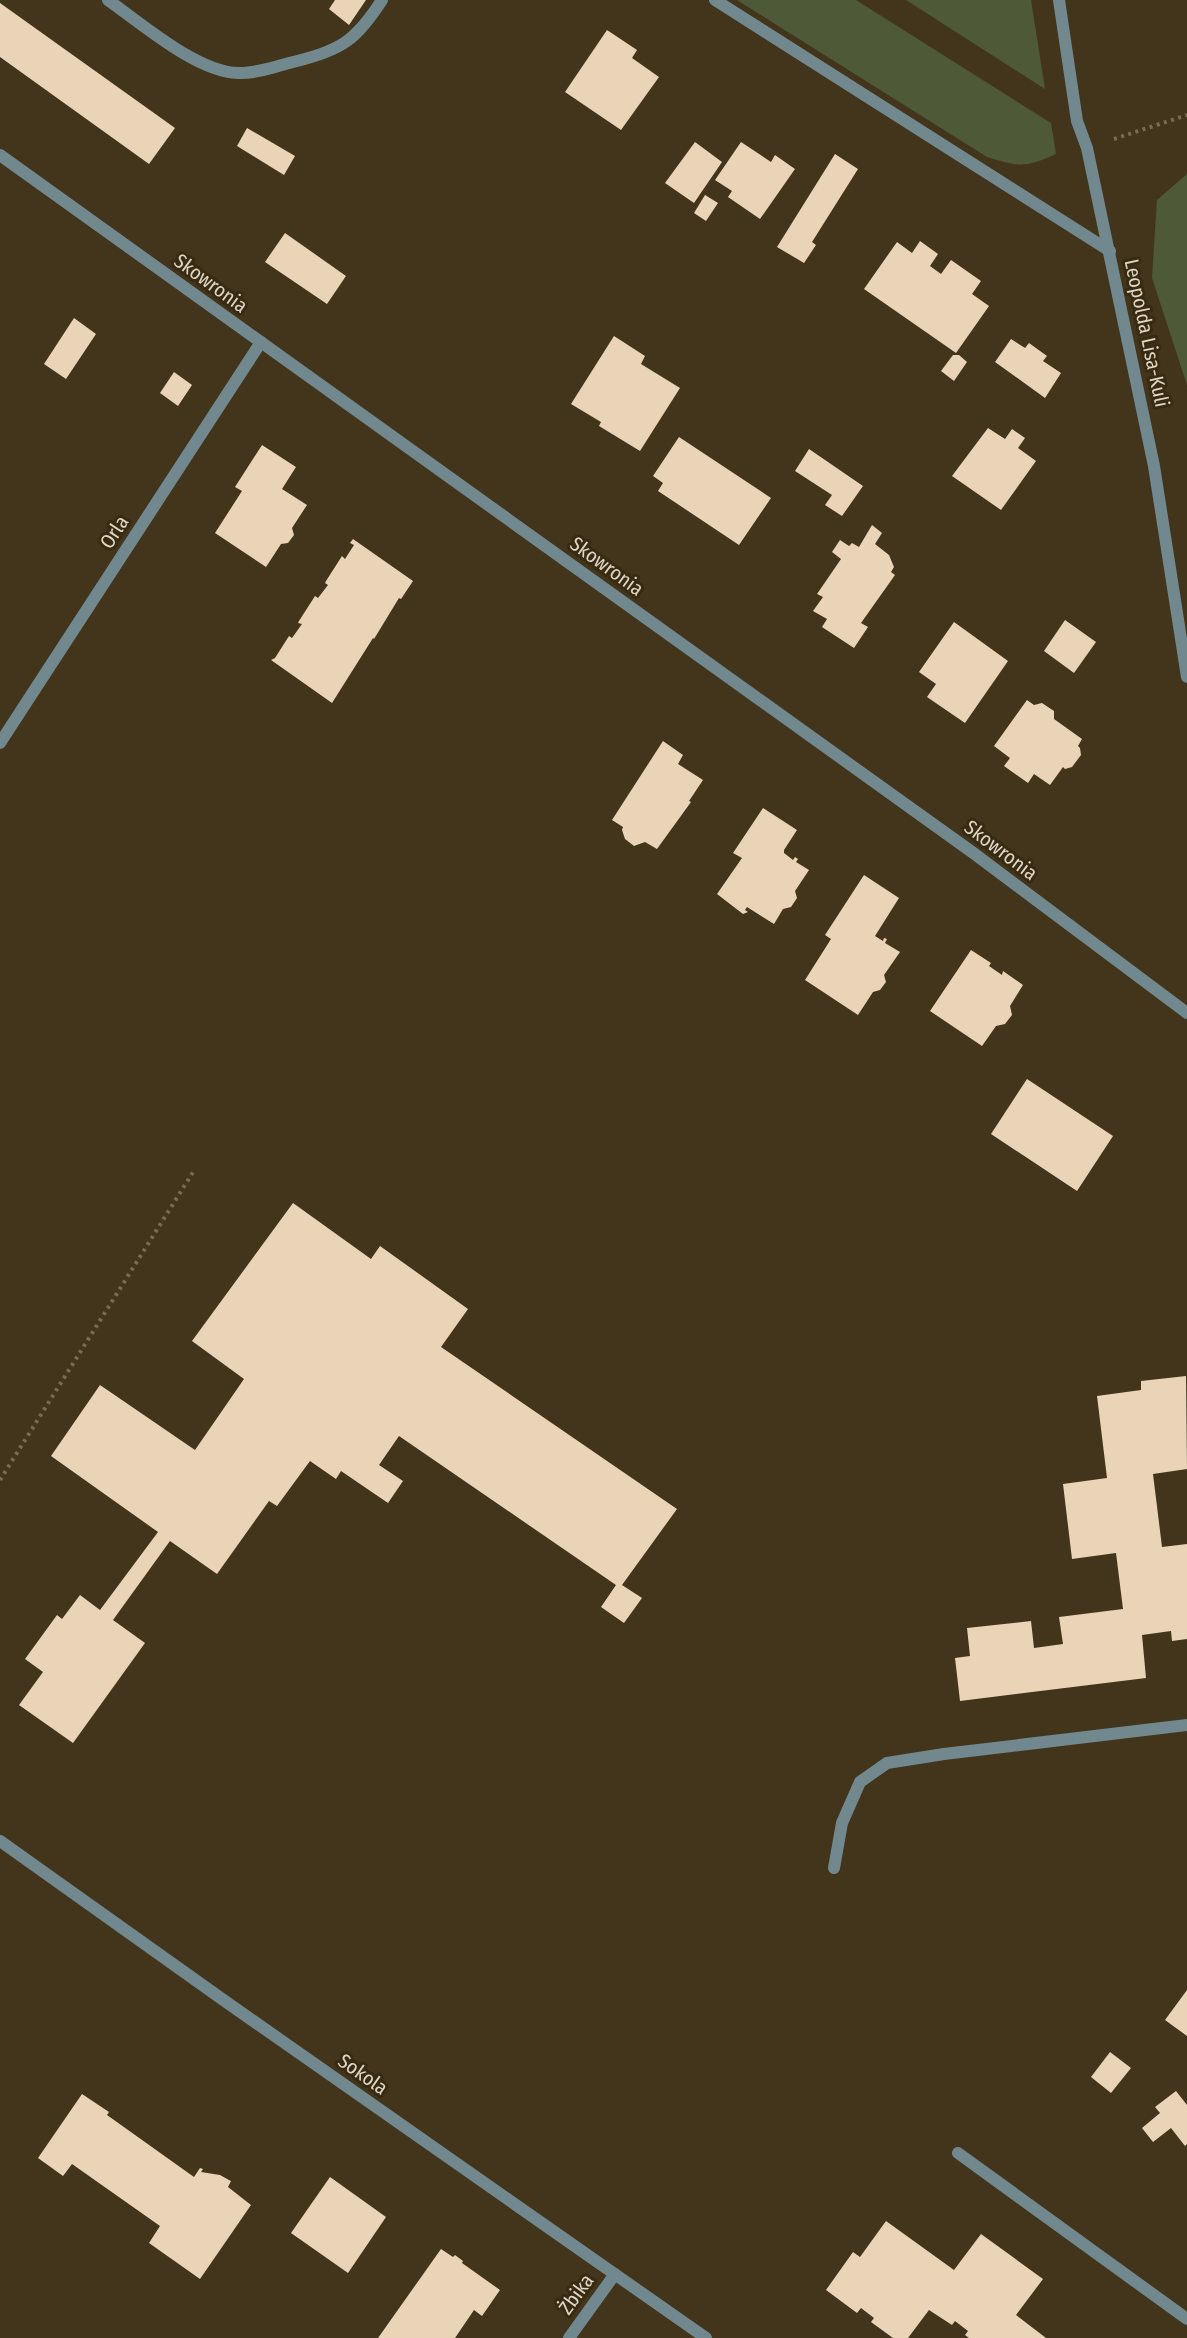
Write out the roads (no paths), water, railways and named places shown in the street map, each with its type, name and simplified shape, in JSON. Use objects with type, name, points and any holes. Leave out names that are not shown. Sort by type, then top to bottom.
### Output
[{"type":"street","points":[[108,0],[183,53],[216,68],[238,74],[320,56],[345,44],[365,26],[382,0]]},
{"type":"street","points":[[715,0],[1110,251]]},
{"type":"street","name":"Leopolda Lisa-Kuli","points":[[1059,0],[1077,121],[1087,148],[1110,251],[1154,466],[1187,677]]},
{"type":"street","name":"Skowronia","points":[[0,155],[972,852],[1187,1013]]},
{"type":"street","name":"Orla","points":[[0,743],[261,342]]},
{"type":"street","points":[[834,1868],[842,1823],[860,1782],[887,1763],[1187,1725]]},
{"type":"street","name":"Sokola","points":[[0,1840],[222,1999],[706,2338]]},
{"type":"street","points":[[958,2153],[1187,2319]]},
{"type":"street","name":"Żbika","points":[[569,2338],[615,2274]]}]
